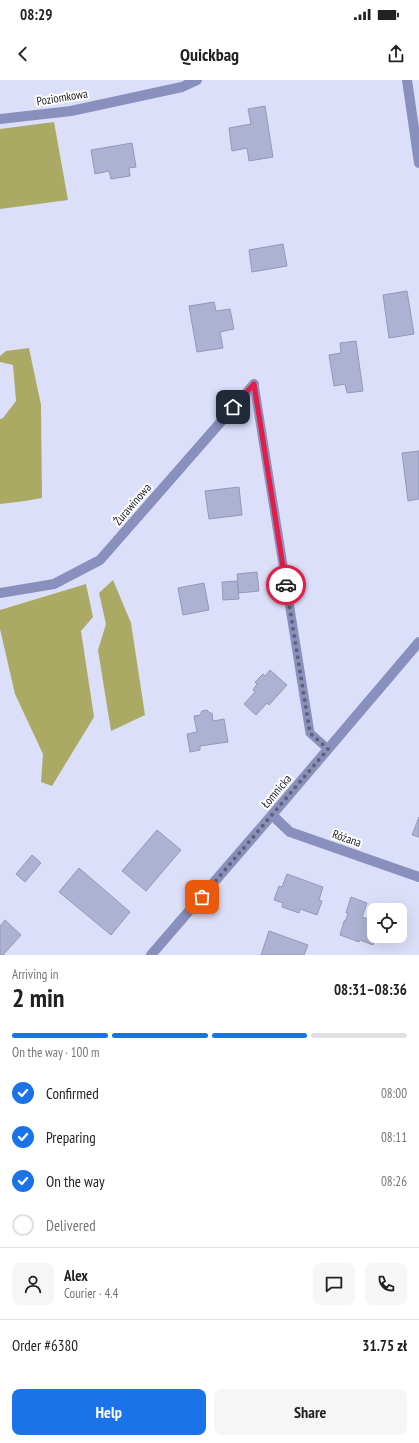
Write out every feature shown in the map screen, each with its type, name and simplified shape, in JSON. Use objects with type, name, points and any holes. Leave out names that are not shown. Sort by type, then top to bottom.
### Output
[{"type":"street","name":"Poziomkowa","points":[[0,119],[70,110],[182,87],[197,80]]},
{"type":"street","points":[[406,80],[419,158]]},
{"type":"street","name":"Żurawinowa","points":[[0,593],[54,584],[100,560],[254,384]]},
{"type":"street","name":"Łomnicka","points":[[151,955],[419,642]]},
{"type":"street","name":"Różana","points":[[272,815],[290,832],[419,877]]},
{"type":"lane","points":[[254,384],[310,733],[328,749]]},
{"type":"shaded area","points":[[54,122],[68,200],[0,209],[0,129]]},
{"type":"shaded area","points":[[29,348],[41,405],[42,498],[0,504],[0,419],[3,418],[16,401],[13,365],[0,362],[0,356],[6,351]]},
{"type":"shaded area","points":[[113,580],[131,623],[145,715],[111,731],[98,650],[106,624],[99,593]]},
{"type":"shaded area","points":[[86,584],[93,617],[81,631],[94,717],[52,786],[41,782],[43,754],[15,694],[0,629],[0,610]]},
{"type":"building","points":[[265,106],[273,157],[249,161],[247,148],[232,151],[229,128],[251,124],[248,109]]},
{"type":"building","points":[[132,143],[136,167],[129,168],[130,176],[111,179],[109,171],[95,174],[91,150]]},
{"type":"building","points":[[283,244],[287,266],[252,272],[249,250]]},
{"type":"building","points":[[407,291],[414,334],[389,338],[383,295]]},
{"type":"building","points":[[214,302],[216,311],[230,309],[234,329],[220,332],[223,348],[197,352],[189,306]]},
{"type":"building","points":[[356,341],[363,391],[347,393],[345,384],[334,386],[329,355],[341,353],[340,343]]},
{"type":"building","points":[[419,451],[419,499],[408,501],[402,453]]},
{"type":"building","points":[[239,487],[242,515],[209,519],[205,491]]},
{"type":"building","points":[[257,572],[259,591],[239,593],[237,574]]},
{"type":"building","points":[[237,581],[239,599],[223,600],[222,582]]},
{"type":"building","points":[[204,583],[209,610],[183,615],[178,588]]},
{"type":"building","points":[[270,670],[287,685],[269,705],[267,703],[256,715],[244,704],[255,692],[253,690],[257,684],[255,682],[263,674],[265,676]]},
{"type":"building","points":[[207,710],[212,713],[213,721],[224,719],[228,742],[200,746],[200,750],[190,752],[187,734],[197,732],[194,716],[200,715],[202,711]]},
{"type":"building","points":[[419,817],[419,837],[412,835]]},
{"type":"building","points":[[157,830],[181,850],[146,891],[122,871]]},
{"type":"building","points":[[32,855],[41,863],[25,882],[16,874]]},
{"type":"building","points":[[79,868],[130,912],[111,935],[59,892]]},
{"type":"building","points":[[287,874],[323,887],[319,900],[322,901],[317,915],[300,909],[299,913],[282,907],[283,903],[274,900],[279,886],[282,887]]},
{"type":"building","points":[[351,897],[367,903],[362,917],[367,919],[367,943],[360,940],[359,942],[340,935],[348,913],[346,913]]},
{"type":"building","points":[[5,920],[21,935],[3,955],[0,955],[0,926]]},
{"type":"building","points":[[269,931],[308,945],[304,955],[261,955]]},
{"type":"way so far","points":[[202,897],[328,749],[310,733],[286,585]]},
{"type":"route","points":[[233,407],[254,384],[286,585]]}]
